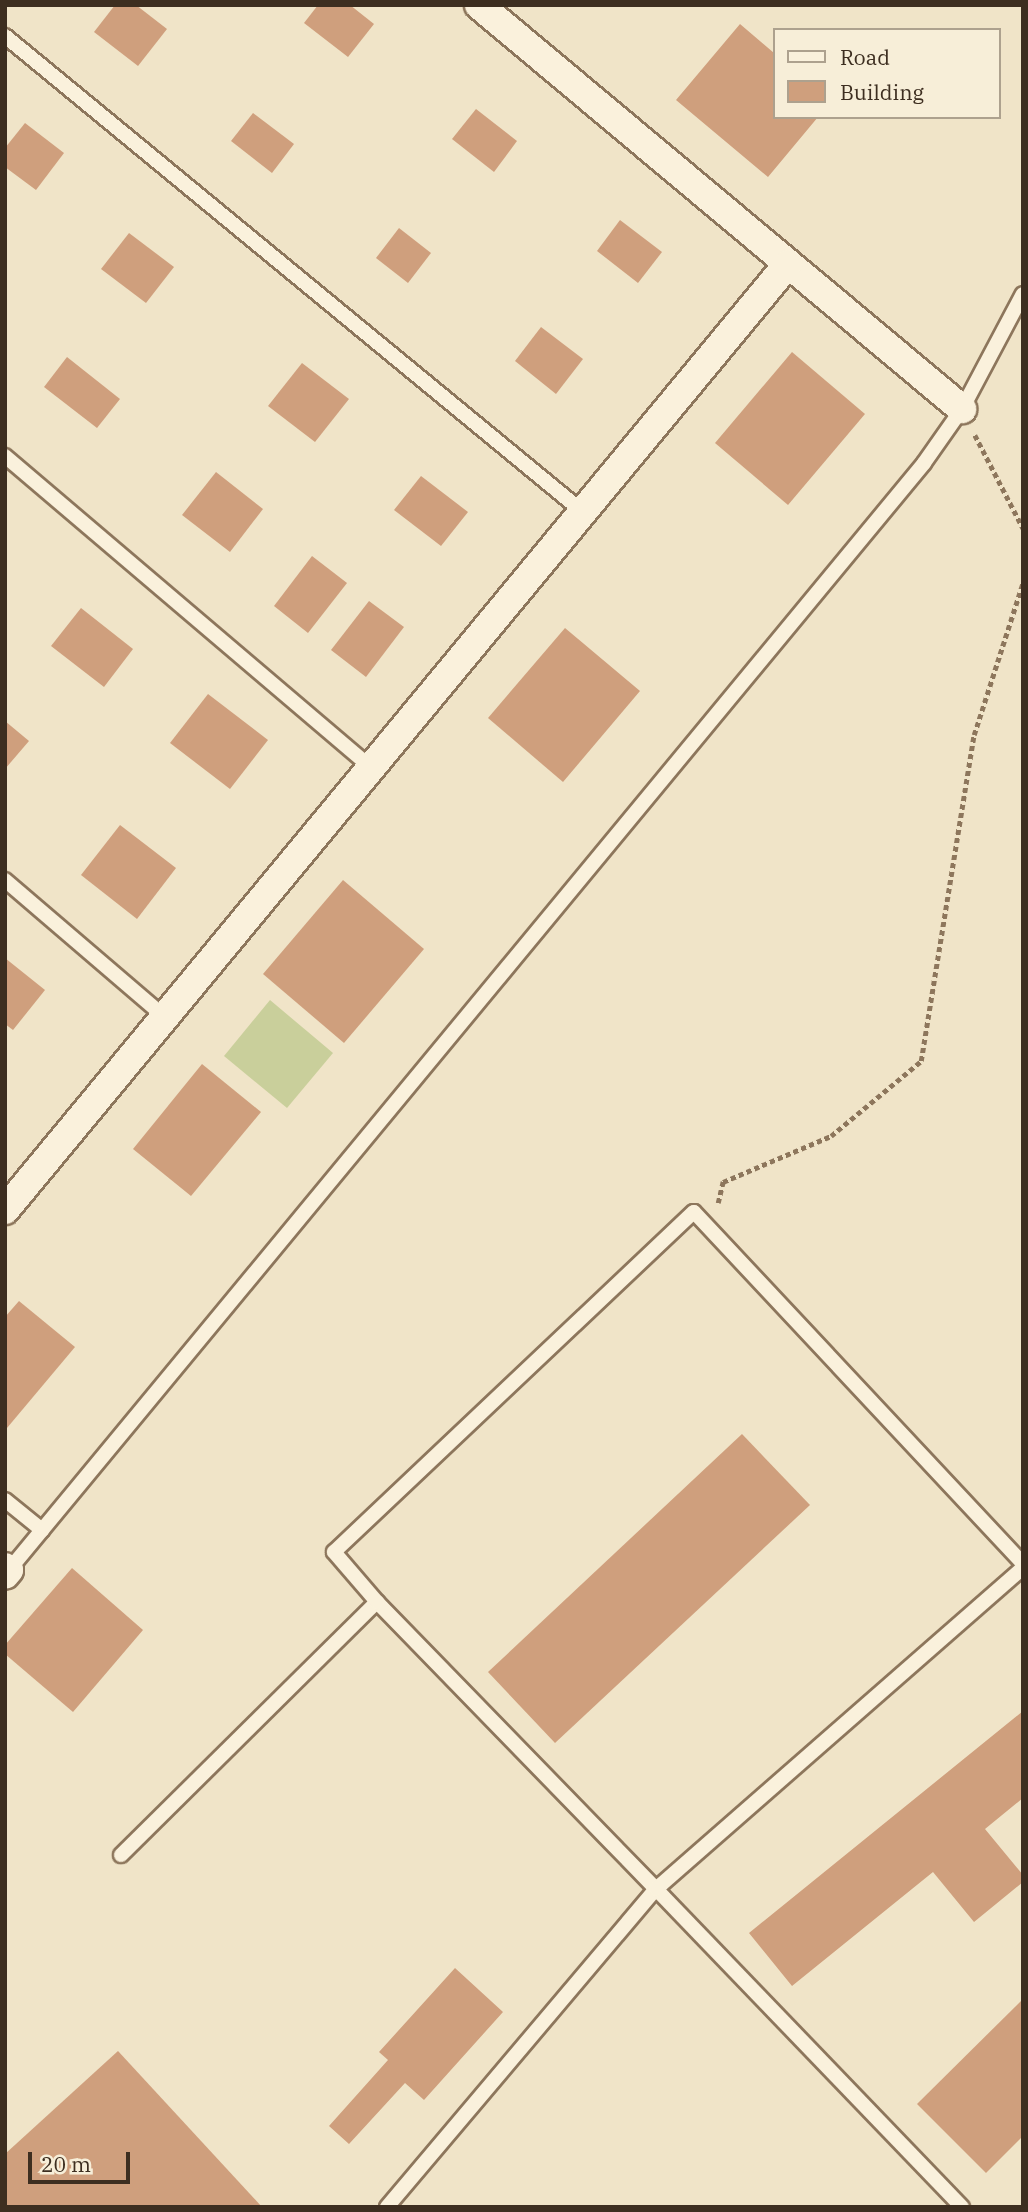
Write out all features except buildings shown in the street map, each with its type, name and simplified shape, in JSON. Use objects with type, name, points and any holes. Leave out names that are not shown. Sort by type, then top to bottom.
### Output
[{"type":"street","points":[[479,5],[962,410]]},
{"type":"street","points":[[5,1210],[788,264]]},
{"type":"lane","points":[[5,36],[583,512]]},
{"type":"lane","points":[[7,1571],[924,463],[962,410],[1023,294]]},
{"type":"lane","points":[[5,456],[371,768]]},
{"type":"lane","points":[[5,880],[164,1017]]},
{"type":"lane","points":[[387,2207],[656,1889],[1023,1565],[694,1212],[334,1552],[377,1602],[656,1889],[962,2207]]},
{"type":"lane","points":[[5,1500],[42,1530]]},
{"type":"lane","points":[[121,1856],[377,1602]]},
{"type":"path","points":[[962,410],[1023,528]]},
{"type":"path","points":[[711,1228],[723,1182],[831,1136],[921,1061],[974,735],[1023,582]]},
{"type":"green space","points":[[270,1000],[333,1053],[287,1108],[224,1056]]}]
